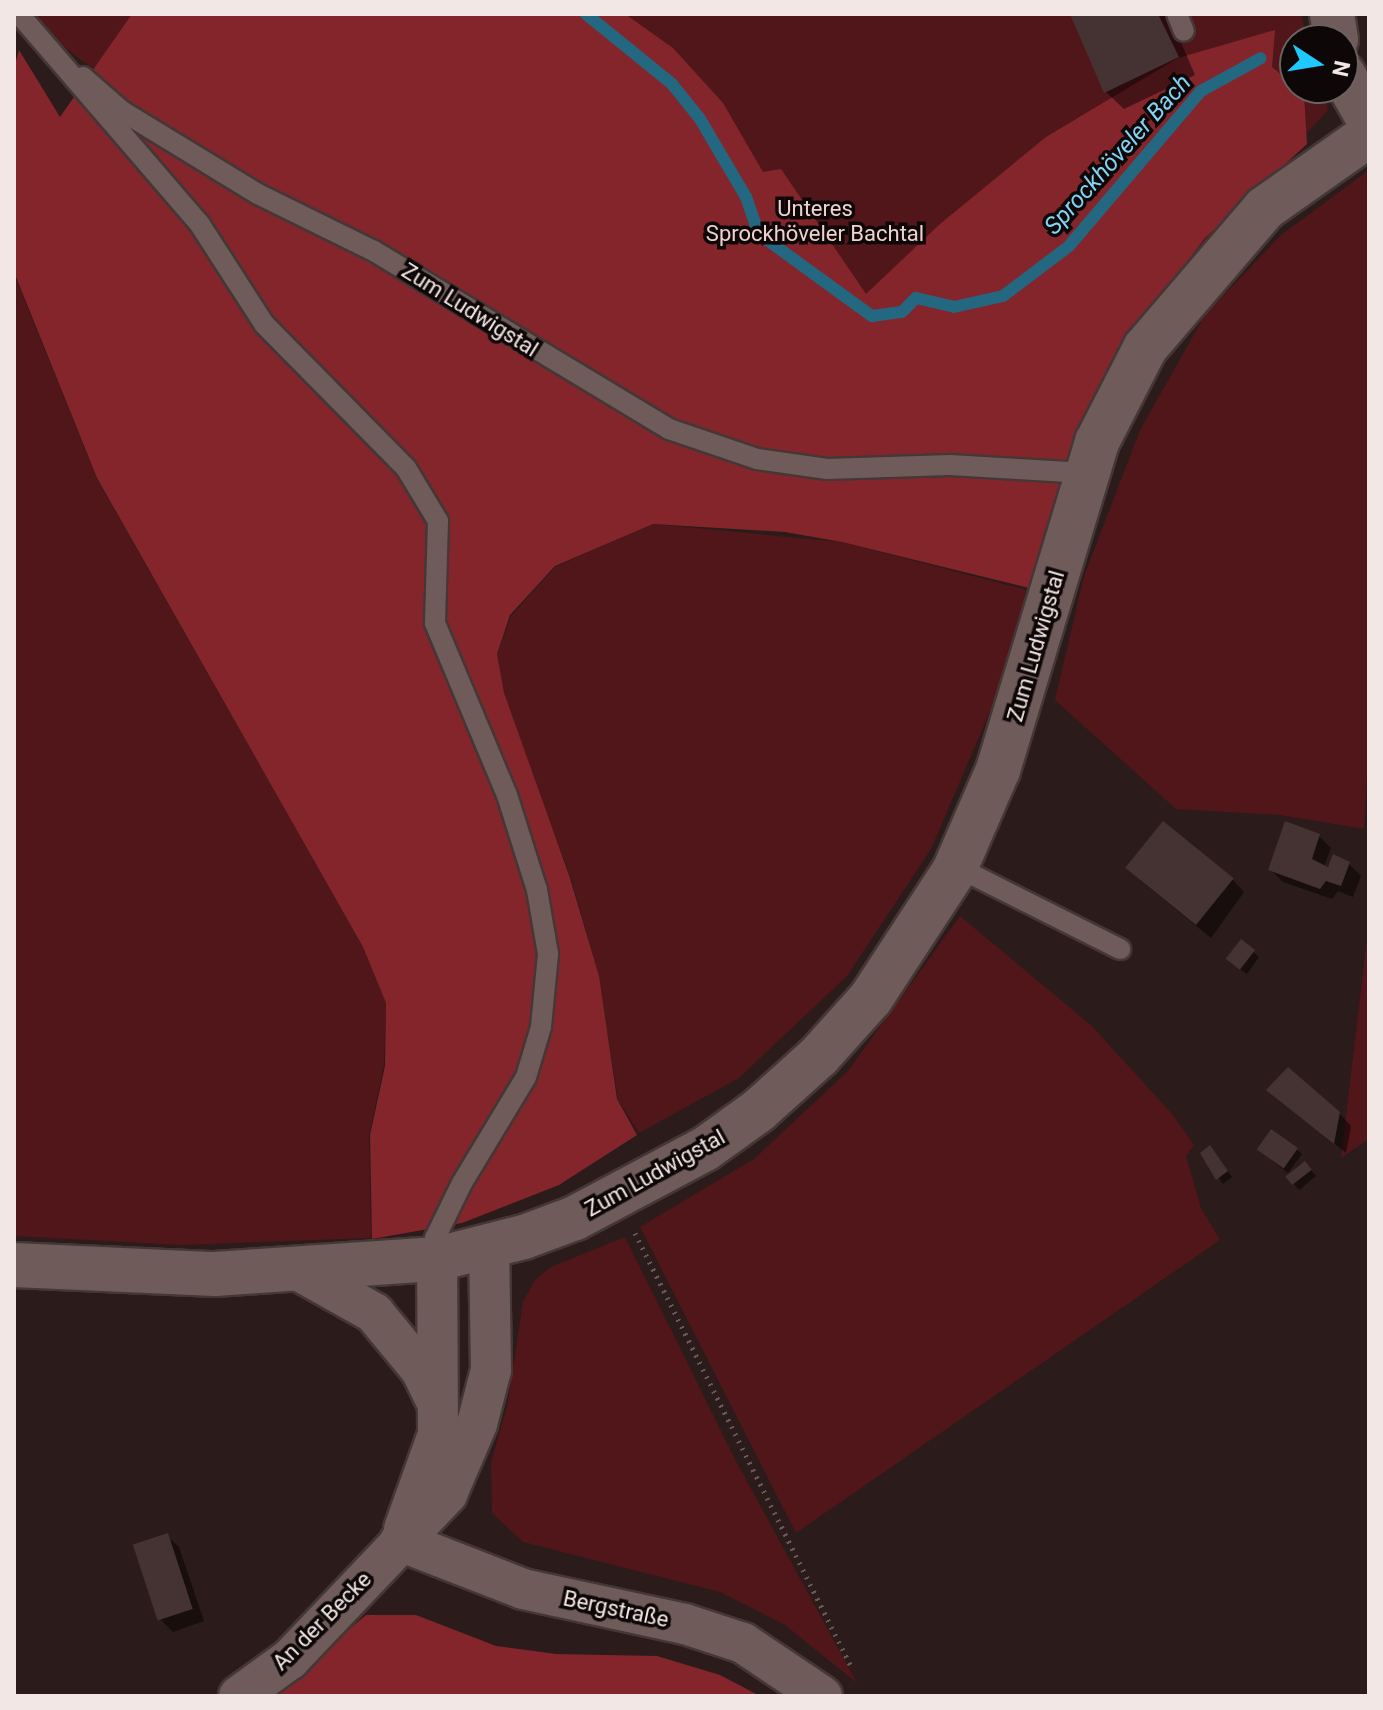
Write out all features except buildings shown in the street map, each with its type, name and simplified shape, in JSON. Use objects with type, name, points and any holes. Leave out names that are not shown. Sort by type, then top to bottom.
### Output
[{"type":"street","points":[[1359,102],[1369,120]]},
{"type":"street","name":"Zum Ludwigstal","points":[[14,1265],[215,1274],[437,1259],[489,1247],[575,1218],[705,1149],[759,1110],[819,1056],[871,998],[955,866],[998,770],[1086,473],[1126,381],[1176,307],[1265,208],[1369,135]]},
{"type":"street","name":"An der Becke","points":[[239,1696],[290,1659],[447,1494],[477,1424],[491,1370],[489,1247]]},
{"type":"street","name":"An der Becke","points":[[400,1541],[438,1434],[437,1259]]},
{"type":"street","name":"An der Becke","points":[[296,1269],[374,1313],[421,1370],[437,1403]]},
{"type":"street","name":"Bergstraße","points":[[400,1541],[523,1589],[685,1624],[743,1643],[780,1683],[822,1696]]},
{"type":"lane","points":[[19,14],[199,223],[264,324],[406,468],[438,521],[435,623],[507,795],[537,890],[548,954],[541,1027],[526,1077],[462,1183],[435,1238],[437,1259]]},
{"type":"lane","name":"Zum Ludwigstal","points":[[38,39],[122,111],[258,194],[374,251],[669,429],[757,459],[827,469],[950,465],[1086,473]]},
{"type":"lane","points":[[955,866],[1120,949]]},
{"type":"path","points":[[621,1195],[634,1231],[853,1670]]},
{"type":"green space","name":"Unteres Sprockhöveler Bachtal","points":[[37,14],[1301,14],[1304,24],[1279,24],[1279,104],[1326,104],[1328,110],[1250,194],[1095,394],[295,178],[82,61],[42,29]]},
{"type":"green space","points":[[132,14],[625,14],[673,48],[723,103],[763,172],[781,169],[866,294],[940,224],[1046,137],[1178,58],[1275,30],[1272,67],[1279,73],[1279,104],[1305,104],[1307,144],[1205,238],[1136,328],[1096,401],[1029,588],[842,542],[785,532],[653,524],[555,566],[510,615],[497,654],[504,693],[569,875],[599,976],[617,1099],[637,1135],[559,1185],[462,1223],[372,1239],[370,1135],[385,1066],[386,1003],[363,947],[97,478],[14,272],[14,68],[19,50],[60,117]]},
{"type":"green space","points":[[1369,170],[1369,743],[1364,829],[1280,815],[1176,809],[1055,700],[1084,576],[1140,430],[1205,315],[1281,235]]},
{"type":"green space","points":[[14,274],[97,479],[363,947],[386,1003],[384,1065],[369,1135],[371,1238],[181,1245],[14,1236]]},
{"type":"green space","points":[[652,524],[842,542],[1027,590],[994,702],[931,849],[847,976],[739,1078],[639,1133],[618,1100],[598,973],[570,875],[505,703],[497,655],[511,616],[555,567]]},
{"type":"green space","points":[[960,916],[1092,1026],[1173,1115],[1194,1145],[1186,1156],[1201,1208],[1220,1240],[796,1533],[640,1227],[754,1159],[848,1071]]},
{"type":"green space","points":[[1369,922],[1369,1139],[1341,1158]]},
{"type":"green space","points":[[625,1237],[737,1463],[857,1683],[785,1625],[720,1592],[523,1542],[492,1513],[491,1462],[507,1406],[523,1302],[534,1281],[551,1267]]},
{"type":"green space","points":[[366,1615],[416,1615],[496,1646],[556,1654],[657,1656],[720,1675],[760,1696],[271,1696]]},
{"type":"waterway","name":"Sprockhöveler Bach","points":[[586,14],[672,84],[700,119],[746,197],[759,234],[872,316],[902,312],[916,298],[954,307],[1003,296],[1069,246],[1201,91],[1261,58]]}]
